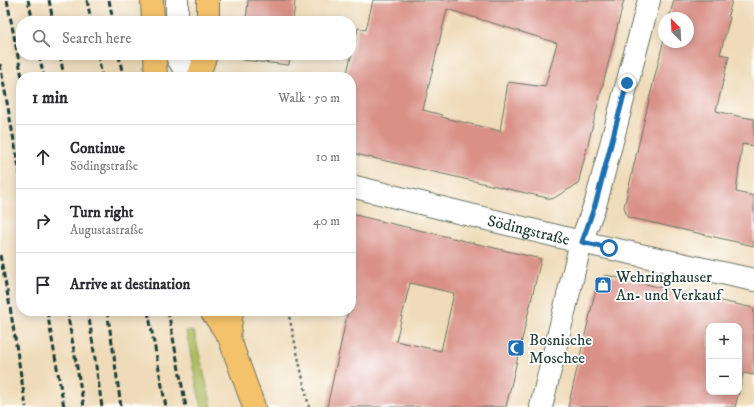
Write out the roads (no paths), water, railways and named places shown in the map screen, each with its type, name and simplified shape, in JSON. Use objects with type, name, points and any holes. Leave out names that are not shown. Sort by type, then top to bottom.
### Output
[{"type":"main road","points":[[152,0],[153,16]]},
{"type":"main road","points":[[208,0],[208,16]]},
{"type":"main road","points":[[155,60],[156,72]]},
{"type":"main road","points":[[200,72],[204,60]]},
{"type":"main road","points":[[214,316],[228,337],[254,407]]},
{"type":"main road","points":[[228,337],[231,316]]},
{"type":"street","points":[[177,0],[177,16]]},
{"type":"street","points":[[541,407],[582,242],[596,202],[649,0]]},
{"type":"street","points":[[179,60],[187,72]]},
{"type":"street","name":"Södingstraße","points":[[356,187],[582,242],[754,280]]},
{"type":"railway","points":[[7,0],[16,46]]},
{"type":"railway","points":[[28,0],[32,16]]},
{"type":"railway","points":[[49,0],[52,16]]},
{"type":"railway","points":[[87,0],[90,16]]},
{"type":"railway","points":[[109,0],[112,16]]},
{"type":"railway","points":[[19,60],[21,72]]},
{"type":"railway","points":[[40,60],[43,72]]},
{"type":"railway","points":[[61,60],[63,72]]},
{"type":"railway","points":[[99,60],[101,72]]},
{"type":"railway","points":[[120,60],[122,72]]},
{"type":"railway","points":[[0,64],[16,152]]},
{"type":"railway","points":[[0,255],[26,407]]},
{"type":"railway","points":[[48,316],[64,407]]},
{"type":"railway","points":[[68,316],[84,407]]},
{"type":"railway","points":[[89,316],[102,407]]},
{"type":"railway","points":[[108,316],[121,407]]},
{"type":"railway","points":[[149,316],[166,407]]},
{"type":"railway","points":[[169,316],[186,407]]},
{"type":"place","name":"Wehringhauser An- und Verkauf","points":[[603,285]]},
{"type":"place","name":"Bosnische Moschee","points":[[516,348]]}]
